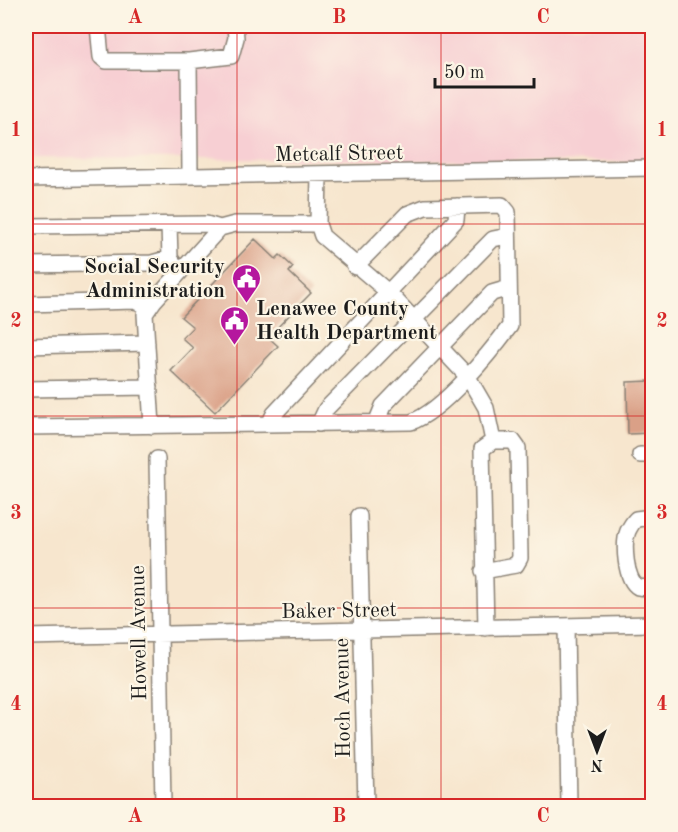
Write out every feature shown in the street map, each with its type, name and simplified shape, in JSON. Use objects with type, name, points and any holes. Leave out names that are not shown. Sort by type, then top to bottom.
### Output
[{"type":"street","points":[[98,26],[101,57],[106,61],[189,61],[231,56],[236,38],[235,26]]},
{"type":"street","points":[[189,61],[190,176]]},
{"type":"street","name":"Metcalf Street","points":[[26,179],[652,168]]},
{"type":"street","points":[[319,174],[318,224],[322,236],[355,267],[387,292],[468,377],[486,408],[493,441]]},
{"type":"street","points":[[26,427],[411,422],[423,418],[468,377],[510,326],[508,212],[502,205],[425,207],[407,214],[355,267]]},
{"type":"street","points":[[269,424],[274,414],[456,220],[457,206]]},
{"type":"street","points":[[26,226],[206,225],[220,228],[235,225],[318,224]]},
{"type":"street","points":[[169,225],[170,258],[180,273]]},
{"type":"street","points":[[152,426],[145,314],[220,228]]},
{"type":"street","points":[[319,424],[326,409],[493,239],[508,236]]},
{"type":"street","points":[[26,265],[152,263],[170,258]]},
{"type":"street","points":[[376,423],[383,406],[492,293],[509,288]]},
{"type":"street","points":[[26,304],[135,301],[150,307]]},
{"type":"street","points":[[26,346],[147,343]]},
{"type":"street","points":[[26,389],[150,387]]},
{"type":"street","points":[[483,571],[516,566],[519,558],[518,448],[513,441],[493,441],[482,449],[483,571],[486,628]]},
{"type":"street","name":"Howell Avenue","points":[[157,459],[163,807]]},
{"type":"street","name":"Hoch Avenue","points":[[359,516],[366,807]]},
{"type":"street","points":[[652,517],[636,519],[627,532],[629,574],[632,582],[639,588],[652,587]]},
{"type":"street","name":"Baker Street","points":[[26,637],[652,624]]},
{"type":"street","points":[[566,626],[569,807]]},
{"type":"shaded area","points":[[26,26],[652,26],[652,162],[26,158]]},
{"type":"building","points":[[255,239],[276,259],[280,255],[293,267],[289,272],[311,293],[268,337],[278,346],[215,412],[171,371],[193,348],[182,338],[193,327],[181,317]]},
{"type":"building","points":[[652,381],[652,433],[628,434],[627,382]]},
{"type":"place","name":"Social Security Administration","points":[[246,304]]},
{"type":"place","name":"Lenawee County Health Department","points":[[235,346]]}]
